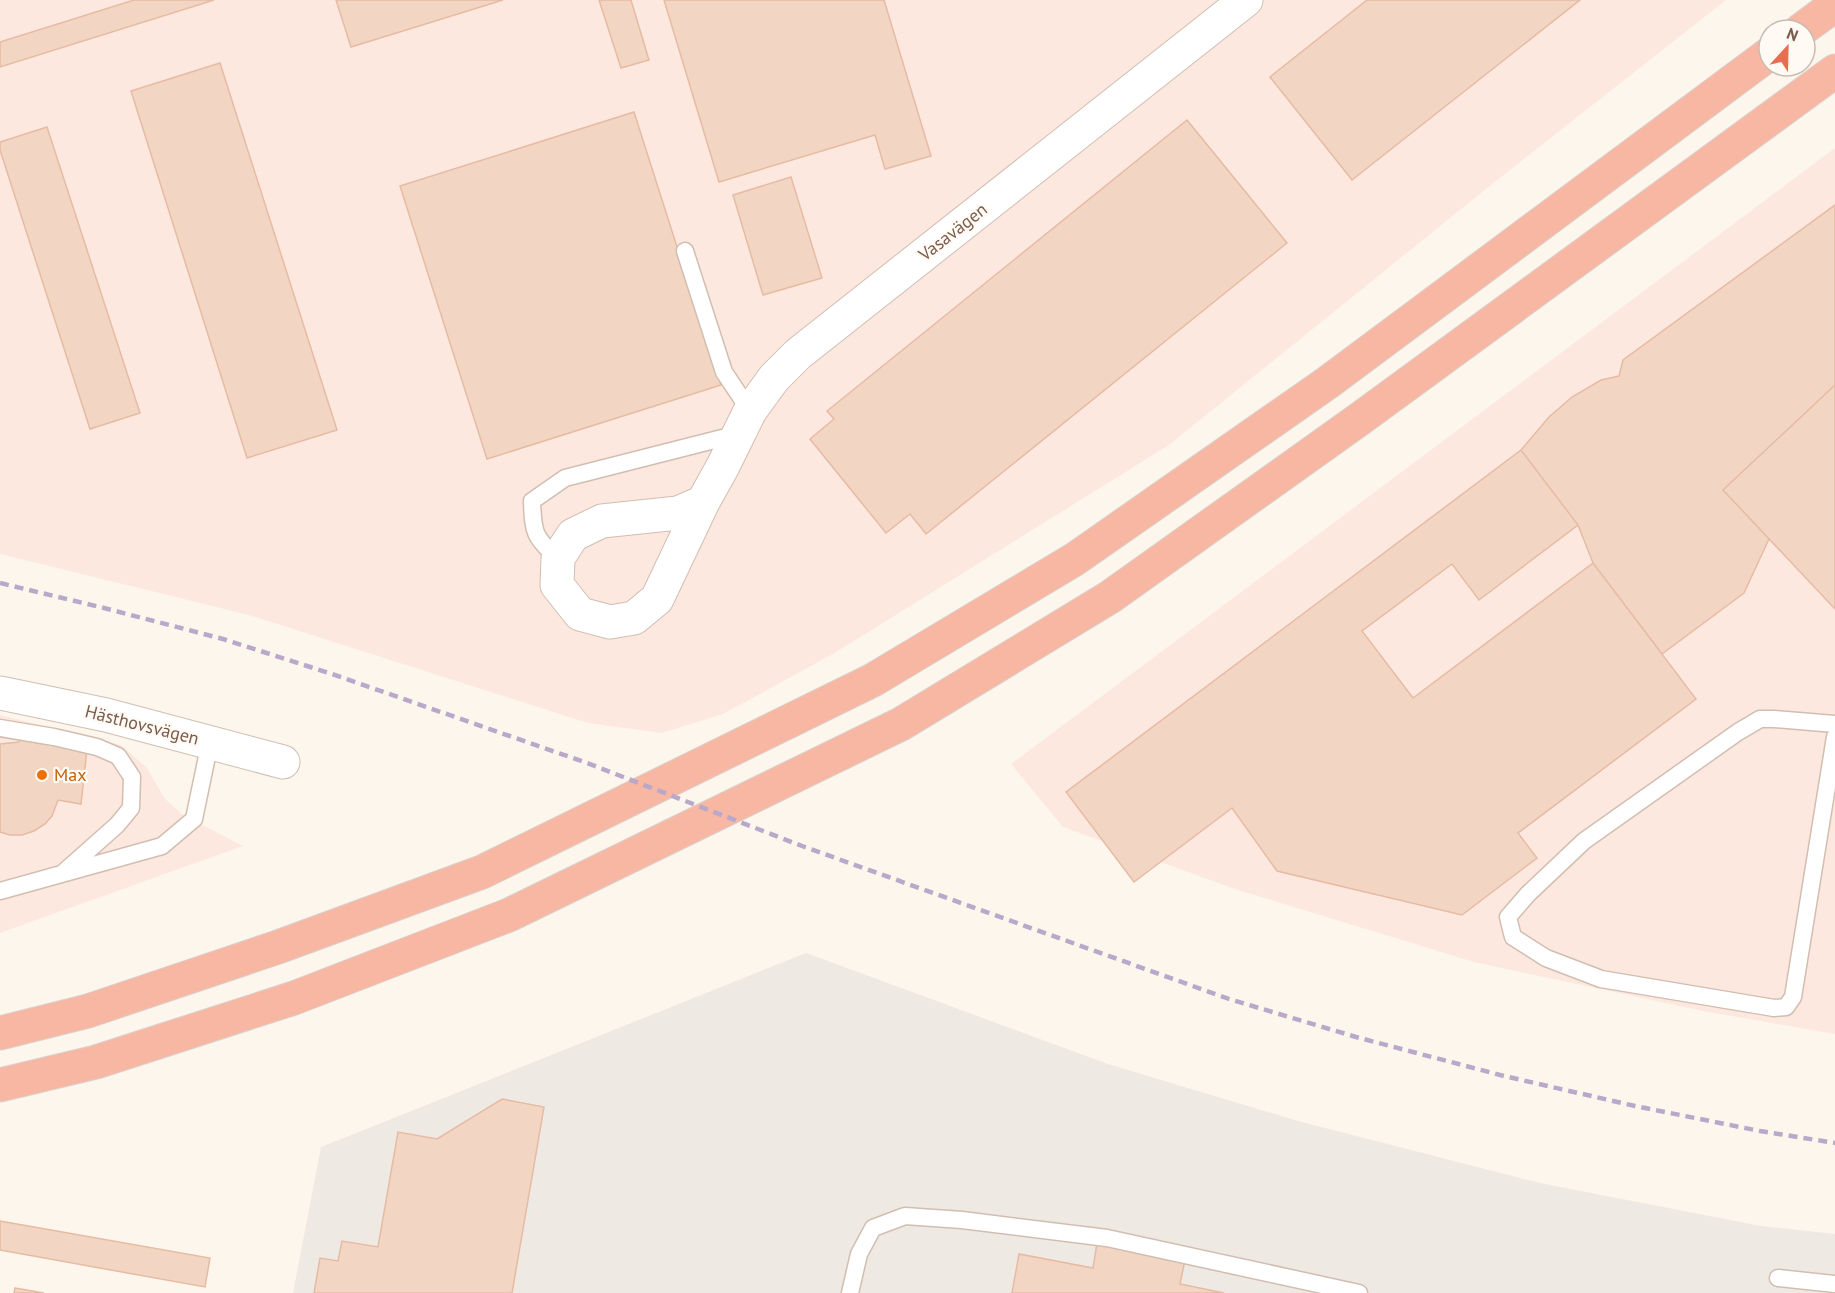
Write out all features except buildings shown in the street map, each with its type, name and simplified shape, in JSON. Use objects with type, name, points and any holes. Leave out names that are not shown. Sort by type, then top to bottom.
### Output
[{"type":"highway","points":[[1817,18],[1835,5]]},
{"type":"highway","points":[[0,1033],[88,1011],[278,947],[482,872],[873,680],[1075,558],[1317,390],[1757,63]]},
{"type":"highway","points":[[0,1085],[96,1062],[294,998],[509,915],[901,724],[1110,597],[1380,404],[1835,71]]},
{"type":"street","name":"Vasavägen","points":[[558,558],[557,585],[580,614],[610,622],[634,618],[657,599],[703,502],[745,422],[774,378],[798,354],[1246,0]]},
{"type":"street","points":[[558,558],[573,535],[602,520],[678,513],[703,502]]},
{"type":"street","name":"Hästhovsvägen","points":[[0,693],[106,715],[283,762]]},
{"type":"lane","points":[[558,558],[542,544],[532,524],[532,501],[565,478],[745,422],[724,372],[685,251]]},
{"type":"lane","points":[[1835,724],[1760,719],[1737,732],[1584,841],[1528,894],[1508,917],[1513,937],[1546,958],[1601,980],[1774,1008],[1786,1006],[1793,997],[1835,737]]},
{"type":"lane","points":[[0,728],[97,747],[118,756],[132,777],[131,808],[117,825],[61,874]]},
{"type":"lane","points":[[0,891],[162,846],[194,819],[210,742]]},
{"type":"lane","points":[[850,1293],[859,1254],[873,1228],[906,1216],[962,1220],[1107,1238],[1359,1293]]},
{"type":"lane","points":[[1778,1278],[1835,1284]]},
{"type":"shaded area","points":[[0,0],[1726,0],[1486,189],[1169,445],[833,654],[723,714],[662,733],[588,723],[249,615],[0,554]]},
{"type":"shaded area","points":[[1835,148],[1835,1034],[1703,1011],[1474,962],[1238,890],[1063,827],[1011,764]]},
{"type":"shaded area","points":[[0,715],[121,745],[147,768],[165,799],[183,815],[243,846],[0,933]]},
{"type":"shaded area","points":[[806,953],[1108,1064],[1298,1121],[1540,1183],[1761,1226],[1835,1234],[1835,1293],[293,1293],[321,1147]]},
{"type":"railway","points":[[0,583],[223,639],[332,674],[587,763],[802,846],[1229,999],[1356,1037],[1504,1076],[1635,1106],[1760,1131],[1835,1143]]},
{"type":"place","name":"Max","points":[[42,775]]}]
